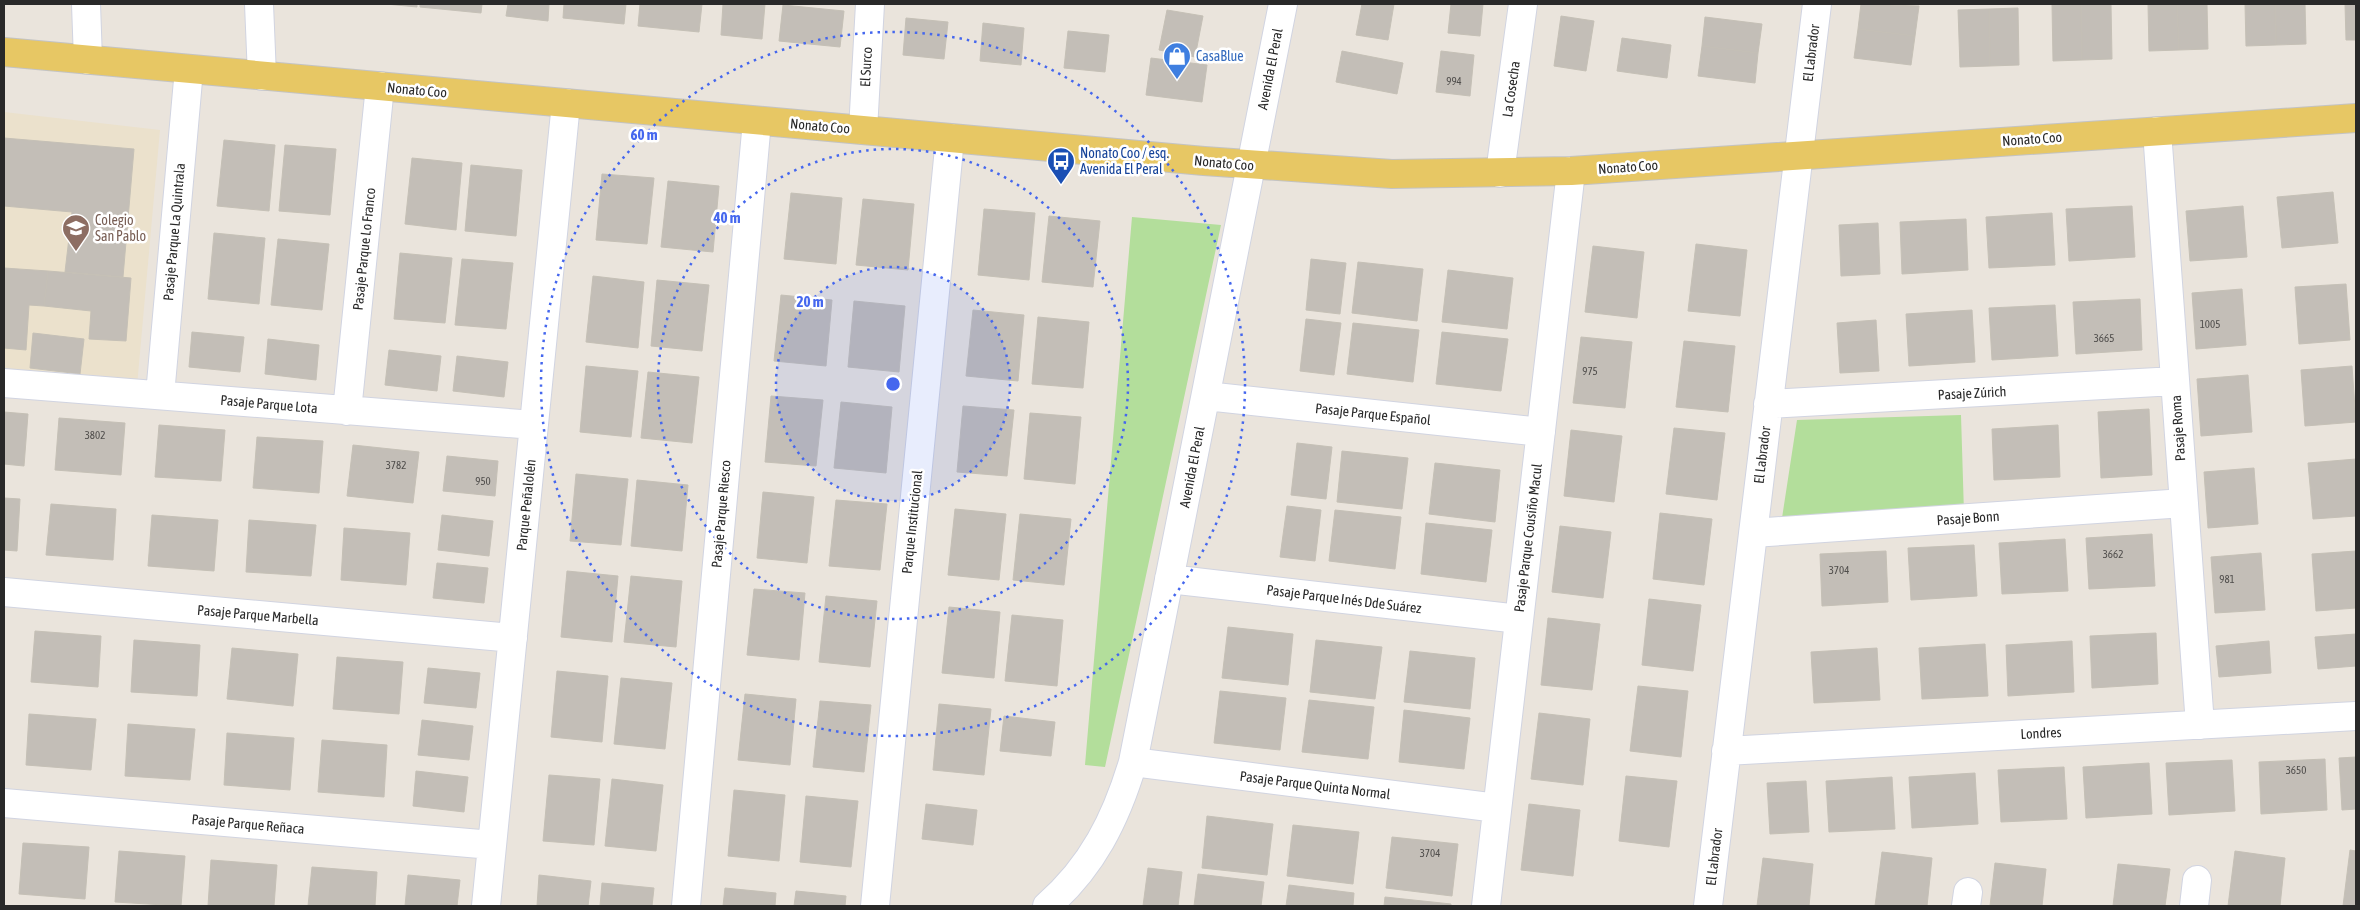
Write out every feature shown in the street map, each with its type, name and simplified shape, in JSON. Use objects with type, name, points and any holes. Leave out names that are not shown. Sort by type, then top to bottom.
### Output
[{"type":"main road","name":"Nonato Coo","points":[[4,52],[1251,165],[1392,174],[1572,171],[2356,118]]},
{"type":"street","points":[[86,4],[88,60]]},
{"type":"street","points":[[259,4],[262,76]]},
{"type":"street","name":"El Surco","points":[[863,130],[870,4]]},
{"type":"street","name":"Avenida El Peral","points":[[1047,906],[1082,869],[1103,838],[1120,804],[1133,762],[1283,4]]},
{"type":"street","name":"La Cosecha","points":[[1500,173],[1523,4]]},
{"type":"street","name":"El Labrador","points":[[1708,906],[1817,4]]},
{"type":"street","name":"Pasaje Parque La Quintrala","points":[[160,395],[189,69]]},
{"type":"street","name":"Pasaje Parque Lo Franco","points":[[347,411],[380,86]]},
{"type":"street","name":"Parque Peñalolén","points":[[486,906],[566,103]]},
{"type":"street","name":"Pasaje Parque Riesco","points":[[686,906],[757,121]]},
{"type":"street","name":"Pasaje Roma","points":[[2157,131],[2200,725]]},
{"type":"street","name":"Parque Institucional","points":[[875,906],[950,138]]},
{"type":"street","name":"Pasaje Parque Cousiño Macul","points":[[1486,906],[1572,171]]},
{"type":"street","name":"Pasaje Zúrich","points":[[1768,404],[2175,381]]},
{"type":"street","name":"Pasaje Parque Lota","points":[[4,383],[534,425]]},
{"type":"street","name":"Pasaje Parque Español","points":[[1206,396],[1541,432]]},
{"type":"street","name":"Pasaje Bonn","points":[[1753,533],[2184,503]]},
{"type":"street","name":"Pasaje Parque Inés Dde Suárez","points":[[1169,579],[1519,619]]},
{"type":"street","name":"Pasaje Parque Marbella","points":[[4,592],[513,638]]},
{"type":"street","name":"Londres","points":[[1726,751],[2356,716]]},
{"type":"street","name":"Pasaje Parque Quinta Normal","points":[[1133,762],[1497,808]]},
{"type":"street","name":"Pasaje Parque Reñaca","points":[[4,803],[492,845]]},
{"type":"street","points":[[2194,906],[2197,880]]},
{"type":"shaded area","name":"Colegio San Pablo","points":[[4,112],[160,130],[137,386],[4,374]]},
{"type":"green space","points":[[1132,217],[1221,225],[1105,767],[1085,765]]},
{"type":"green space","points":[[1961,415],[1964,513],[1782,518],[1797,420]]},
{"type":"building","points":[[386,4],[417,4],[417,7]]},
{"type":"building","points":[[420,4],[482,4],[481,13],[420,7]]},
{"type":"building","points":[[508,4],[549,4],[548,21],[506,16]]},
{"type":"building","points":[[564,4],[626,4],[624,24],[563,18]]},
{"type":"building","points":[[640,4],[702,4],[699,32],[638,26]]},
{"type":"building","points":[[723,4],[765,4],[762,39],[721,35]]},
{"type":"building","points":[[1362,4],[1394,4],[1388,40],[1356,35]]},
{"type":"building","points":[[1451,4],[1483,4],[1480,36],[1448,33]]},
{"type":"building","points":[[1861,4],[1919,6],[1915,36],[1858,29]]},
{"type":"building","points":[[2052,4],[2081,4],[2082,60],[2053,61]]},
{"type":"building","points":[[2081,4],[2111,4],[2112,59],[2082,60]]},
{"type":"building","points":[[2148,4],[2177,4],[2179,50],[2149,51]]},
{"type":"building","points":[[2177,4],[2207,4],[2208,49],[2179,50]]},
{"type":"building","points":[[2245,4],[2275,4],[2276,45],[2246,46]]},
{"type":"building","points":[[2275,4],[2305,4],[2306,44],[2276,45]]},
{"type":"building","points":[[2345,4],[2356,4],[2356,40],[2346,40]]},
{"type":"building","points":[[783,5],[844,11],[840,47],[779,41]]},
{"type":"building","points":[[2018,8],[2019,65],[1990,66],[1989,9]]},
{"type":"building","points":[[1989,9],[1990,66],[1960,67],[1958,10]]},
{"type":"building","points":[[1167,10],[1203,16],[1195,57],[1159,50]]},
{"type":"building","points":[[1561,16],[1594,21],[1586,71],[1554,66]]},
{"type":"building","points":[[1705,17],[1762,24],[1758,53],[1702,46]]},
{"type":"building","points":[[906,18],[948,22],[944,59],[903,55]]},
{"type":"building","points":[[983,23],[1024,28],[1021,65],[980,61]]},
{"type":"building","points":[[1858,29],[1915,36],[1911,65],[1854,58]]},
{"type":"building","points":[[1068,31],[1109,35],[1105,72],[1064,68]]},
{"type":"building","points":[[1622,38],[1671,45],[1667,78],[1617,71]]},
{"type":"building","points":[[1702,46],[1758,53],[1755,83],[1698,76]]},
{"type":"building","points":[[1342,51],[1403,63],[1397,94],[1336,82]]},
{"type":"building","points":[[1441,51],[1474,55],[1470,96],[1436,92]]},
{"type":"building","name":"CasaBlue","points":[[1151,58],[1207,65],[1202,102],[1146,95]]},
{"type":"building","points":[[4,138],[134,149],[123,277],[65,272],[72,212],[4,206]]},
{"type":"building","points":[[224,140],[275,145],[269,211],[217,206]]},
{"type":"building","points":[[285,145],[336,149],[330,215],[279,211]]},
{"type":"building","points":[[412,158],[462,163],[456,230],[405,224]]},
{"type":"building","points":[[471,165],[522,170],[516,236],[465,231]]},
{"type":"building","points":[[602,174],[654,178],[647,244],[596,240]]},
{"type":"building","points":[[668,181],[719,186],[713,252],[661,247]]},
{"type":"building","points":[[2333,192],[2338,243],[2282,248],[2277,197]]},
{"type":"building","points":[[791,193],[842,198],[836,264],[784,259]]},
{"type":"building","points":[[863,199],[914,204],[908,270],[856,265]]},
{"type":"building","points":[[2132,206],[2135,257],[2069,261],[2066,209]]},
{"type":"building","points":[[2243,206],[2247,257],[2190,261],[2186,211]]},
{"type":"building","points":[[984,209],[1035,213],[1029,280],[978,275]]},
{"type":"building","points":[[2052,213],[2055,265],[1989,268],[1986,217]]},
{"type":"building","points":[[1049,216],[1100,221],[1093,287],[1042,282]]},
{"type":"building","points":[[1966,219],[1968,270],[1902,274],[1900,222]]},
{"type":"building","points":[[1878,223],[1880,274],[1841,276],[1839,225]]},
{"type":"building","points":[[214,233],[265,238],[259,304],[208,299]]},
{"type":"building","points":[[278,239],[329,244],[322,310],[271,305]]},
{"type":"building","points":[[1696,244],[1747,250],[1740,316],[1688,311]]},
{"type":"building","points":[[1593,246],[1644,252],[1637,318],[1585,312]]},
{"type":"building","points":[[400,253],[452,258],[445,323],[394,319]]},
{"type":"building","points":[[462,259],[513,263],[506,329],[455,325]]},
{"type":"building","points":[[1311,259],[1346,263],[1340,314],[1306,310]]},
{"type":"building","points":[[1358,262],[1423,269],[1417,321],[1352,313]]},
{"type":"building","points":[[4,268],[48,271],[44,306],[29,305],[26,350],[4,348]]},
{"type":"building","points":[[1448,270],[1513,278],[1507,329],[1442,322]]},
{"type":"building","points":[[48,271],[131,278],[126,341],[89,339],[91,311],[44,306]]},
{"type":"building","points":[[593,276],[644,282],[638,348],[586,342]]},
{"type":"building","points":[[657,280],[709,285],[702,351],[651,346]]},
{"type":"building","points":[[2346,284],[2350,340],[2299,344],[2295,287]]},
{"type":"building","points":[[2242,289],[2246,345],[2196,349],[2192,293]]},
{"type":"building","points":[[781,295],[832,300],[826,366],[774,361]]},
{"type":"building","points":[[2140,299],[2142,350],[2076,354],[2073,302]]},
{"type":"building","points":[[854,301],[905,306],[899,372],[848,367]]},
{"type":"building","points":[[2055,305],[2058,356],[1992,360],[1989,308]]},
{"type":"building","points":[[973,310],[1024,315],[1018,381],[966,376]]},
{"type":"building","points":[[1972,310],[1975,362],[1909,366],[1906,314]]},
{"type":"building","points":[[1038,317],[1089,322],[1083,388],[1032,384]]},
{"type":"building","points":[[1306,319],[1341,323],[1334,375],[1300,371]]},
{"type":"building","points":[[1876,320],[1879,371],[1840,373],[1837,323]]},
{"type":"building","points":[[1353,323],[1419,330],[1413,382],[1347,374]]},
{"type":"building","points":[[192,332],[244,337],[240,372],[189,367]]},
{"type":"building","points":[[1442,332],[1508,339],[1501,391],[1436,384]]},
{"type":"building","points":[[33,333],[84,339],[80,374],[30,368]]},
{"type":"building","points":[[1581,337],[1632,342],[1625,408],[1573,403]]},
{"type":"building","points":[[268,339],[319,345],[316,380],[265,374]]},
{"type":"building","points":[[1684,341],[1735,346],[1728,412],[1676,407]]},
{"type":"building","points":[[389,350],[441,356],[437,391],[385,385]]},
{"type":"building","points":[[457,356],[508,362],[504,397],[453,391]]},
{"type":"building","points":[[586,366],[638,371],[631,437],[580,432]]},
{"type":"building","points":[[2352,366],[2356,422],[2305,426],[2301,370]]},
{"type":"building","points":[[648,372],[699,377],[692,443],[641,438]]},
{"type":"building","points":[[2248,375],[2252,432],[2201,436],[2197,379]]},
{"type":"building","points":[[771,396],[823,400],[816,466],[765,462]]},
{"type":"building","points":[[841,402],[892,407],[886,473],[834,468]]},
{"type":"building","points":[[963,406],[1014,410],[1007,476],[957,472]]},
{"type":"building","points":[[2149,409],[2152,475],[2101,478],[2098,412]]},
{"type":"building","points":[[4,412],[28,414],[24,466],[4,464]]},
{"type":"building","points":[[1030,413],[1081,417],[1075,484],[1024,479]]},
{"type":"building","points":[[59,418],[125,423],[121,475],[55,470]]},
{"type":"building","points":[[159,425],[225,430],[221,481],[155,477]]},
{"type":"building","points":[[2058,425],[2060,477],[1994,480],[1992,429]]},
{"type":"building","points":[[1674,428],[1725,433],[1717,500],[1666,494]]},
{"type":"building","points":[[1571,430],[1622,436],[1614,502],[1564,496]]},
{"type":"building","points":[[257,437],[323,441],[319,493],[253,488]]},
{"type":"building","points":[[1297,443],[1332,447],[1326,499],[1291,495]]},
{"type":"building","points":[[353,445],[419,452],[413,503],[347,496]]},
{"type":"building","points":[[1342,451],[1408,458],[1402,509],[1337,502]]},
{"type":"building","points":[[447,456],[498,461],[495,496],[443,491]]},
{"type":"building","points":[[2356,459],[2356,516],[2313,519],[2308,463]]},
{"type":"building","points":[[1435,463],[1500,470],[1495,522],[1429,514]]},
{"type":"building","points":[[2254,468],[2258,524],[2208,528],[2204,472]]},
{"type":"building","points":[[576,474],[628,479],[621,545],[570,541]]},
{"type":"building","points":[[637,480],[688,485],[682,551],[631,546]]},
{"type":"building","points":[[763,492],[814,497],[807,563],[757,558]]},
{"type":"building","points":[[4,498],[20,499],[17,551],[4,550]]},
{"type":"building","points":[[836,500],[887,504],[880,570],[829,566]]},
{"type":"building","points":[[51,504],[116,509],[113,560],[46,555]]},
{"type":"building","points":[[1287,506],[1321,510],[1315,561],[1280,557]]},
{"type":"building","points":[[955,509],[1006,514],[999,580],[948,575]]},
{"type":"building","points":[[1335,510],[1401,517],[1395,569],[1329,561]]},
{"type":"building","points":[[1660,513],[1712,519],[1704,585],[1653,579]]},
{"type":"building","points":[[1020,514],[1071,519],[1064,585],[1013,580]]},
{"type":"building","points":[[152,515],[218,520],[214,571],[148,566]]},
{"type":"building","points":[[442,515],[493,521],[489,556],[438,550]]},
{"type":"building","points":[[249,520],[316,525],[311,576],[246,572]]},
{"type":"building","points":[[1426,523],[1492,530],[1486,582],[1421,574]]},
{"type":"building","points":[[1560,526],[1611,532],[1603,598],[1552,592]]},
{"type":"building","points":[[344,528],[410,533],[406,585],[341,580]]},
{"type":"building","points":[[2152,534],[2155,586],[2089,589],[2086,538]]},
{"type":"building","points":[[2065,539],[2068,591],[2002,594],[1999,543]]},
{"type":"building","points":[[1974,545],[1977,596],[1911,600],[1908,548]]},
{"type":"building","points":[[1886,551],[1888,602],[1822,606],[1820,554]]},
{"type":"building","points":[[2356,551],[2356,608],[2316,611],[2312,554]]},
{"type":"building","points":[[2261,553],[2265,610],[2215,613],[2211,557]]},
{"type":"building","points":[[437,563],[488,568],[484,603],[433,598]]},
{"type":"building","points":[[567,571],[618,576],[612,642],[561,637]]},
{"type":"building","points":[[631,576],[682,581],[676,647],[624,642]]},
{"type":"building","points":[[754,589],[805,593],[799,660],[747,655]]},
{"type":"building","points":[[826,596],[877,601],[870,667],[819,662]]},
{"type":"building","points":[[1649,599],[1701,605],[1693,671],[1642,665]]},
{"type":"building","points":[[949,607],[1000,612],[994,678],[942,673]]},
{"type":"building","points":[[1012,615],[1063,620],[1057,686],[1005,681]]},
{"type":"building","points":[[1548,618],[1600,624],[1592,690],[1541,685]]},
{"type":"building","points":[[1228,627],[1293,634],[1288,685],[1222,678]]},
{"type":"building","points":[[35,631],[101,636],[98,687],[31,682]]},
{"type":"building","points":[[2156,633],[2158,684],[2092,688],[2090,636]]},
{"type":"building","points":[[2356,634],[2356,666],[2318,669],[2315,637]]},
{"type":"building","points":[[134,640],[200,645],[197,696],[131,692]]},
{"type":"building","points":[[1316,640],[1382,647],[1375,699],[1310,692]]},
{"type":"building","points":[[2072,641],[2074,692],[2008,696],[2006,645]]},
{"type":"building","points":[[2269,641],[2271,673],[2219,677],[2216,646]]},
{"type":"building","points":[[1985,644],[1988,696],[1922,699],[1919,648]]},
{"type":"building","points":[[232,648],[298,654],[293,706],[227,699]]},
{"type":"building","points":[[1877,648],[1880,700],[1814,703],[1811,652]]},
{"type":"building","points":[[1410,651],[1475,658],[1470,709],[1404,702]]},
{"type":"building","points":[[337,657],[403,662],[399,714],[333,709]]},
{"type":"building","points":[[428,668],[480,673],[476,708],[424,703]]},
{"type":"building","points":[[557,671],[608,676],[602,742],[551,737]]},
{"type":"building","points":[[621,678],[672,683],[665,749],[614,744]]},
{"type":"building","points":[[1638,686],[1688,691],[1681,757],[1630,751]]},
{"type":"building","points":[[1220,691],[1286,698],[1280,750],[1214,743]]},
{"type":"building","points":[[745,694],[796,699],[790,765],[738,760]]},
{"type":"building","points":[[1309,700],[1374,707],[1368,759],[1302,752]]},
{"type":"building","points":[[820,701],[871,705],[864,772],[813,767]]},
{"type":"building","points":[[939,704],[991,709],[984,775],[933,770]]},
{"type":"building","points":[[1404,710],[1470,718],[1464,769],[1399,762]]},
{"type":"building","points":[[1539,713],[1590,719],[1583,785],[1531,779]]},
{"type":"building","points":[[29,714],[96,719],[91,770],[26,765]]},
{"type":"building","points":[[1004,716],[1055,722],[1051,756],[1000,751]]},
{"type":"building","points":[[422,720],[473,726],[469,760],[418,755]]},
{"type":"building","points":[[128,724],[195,729],[190,780],[125,776]]},
{"type":"building","points":[[227,733],[294,738],[290,790],[224,785]]},
{"type":"building","points":[[322,740],[387,745],[384,797],[318,792]]},
{"type":"building","points":[[2356,757],[2356,809],[2342,810],[2339,758]]},
{"type":"building","points":[[2325,759],[2327,810],[2261,814],[2259,762]]},
{"type":"building","points":[[2232,760],[2235,811],[2169,815],[2166,763]]},
{"type":"building","points":[[2149,763],[2152,814],[2086,818],[2083,767]]},
{"type":"building","points":[[2064,767],[2067,819],[2001,822],[1998,770]]},
{"type":"building","points":[[416,771],[468,777],[464,812],[413,806]]},
{"type":"building","points":[[1975,773],[1978,824],[1912,828],[1909,777]]},
{"type":"building","points":[[549,775],[600,779],[594,845],[543,841]]},
{"type":"building","points":[[1626,776],[1677,781],[1669,847],[1619,841]]},
{"type":"building","points":[[1892,777],[1895,829],[1829,832],[1826,781]]},
{"type":"building","points":[[612,779],[663,785],[656,851],[605,846]]},
{"type":"building","points":[[1806,781],[1809,832],[1770,834],[1767,783]]},
{"type":"building","points":[[734,790],[785,795],[779,861],[728,856]]},
{"type":"building","points":[[806,796],[858,801],[851,867],[800,862]]},
{"type":"building","points":[[926,804],[977,810],[973,845],[922,839]]},
{"type":"building","points":[[1529,804],[1580,810],[1573,876],[1521,870]]},
{"type":"building","points":[[1207,816],[1273,824],[1267,875],[1202,868]]},
{"type":"building","points":[[1293,825],[1359,832],[1353,884],[1287,876]]},
{"type":"building","points":[[1392,837],[1458,844],[1452,896],[1386,888]]},
{"type":"building","points":[[23,843],[89,847],[85,899],[19,894]]},
{"type":"building","points":[[2350,850],[2356,851],[2356,906],[2343,906]]},
{"type":"building","points":[[119,851],[185,856],[181,906],[115,902]]},
{"type":"building","points":[[2235,851],[2285,858],[2280,906],[2228,906]]},
{"type":"building","points":[[1882,852],[1932,858],[1927,906],[1875,906]]},
{"type":"building","points":[[1763,858],[1813,864],[1809,906],[1757,906]]},
{"type":"building","points":[[211,860],[277,865],[274,906],[208,906]]},
{"type":"building","points":[[1995,863],[2046,869],[2042,906],[1990,906]]},
{"type":"building","points":[[2118,864],[2170,869],[2165,906],[2113,906]]},
{"type":"building","points":[[312,867],[377,872],[375,906],[308,906]]},
{"type":"building","points":[[1148,868],[1182,872],[1178,906],[1143,906]]},
{"type":"building","points":[[1198,874],[1264,882],[1261,906],[1194,906]]},
{"type":"building","points":[[408,875],[460,880],[457,906],[405,906]]},
{"type":"building","points":[[539,875],[591,881],[588,906],[537,906]]},
{"type":"building","points":[[602,883],[654,888],[652,906],[600,906]]},
{"type":"building","points":[[1289,885],[1354,893],[1353,906],[1286,906]]},
{"type":"building","points":[[725,888],[776,893],[775,906],[723,906]]},
{"type":"building","points":[[796,891],[846,896],[845,906],[794,906]]},
{"type":"building","points":[[1385,897],[1451,904],[1451,906],[1384,906]]},
{"type":"place","name":"CasaBlue","points":[[1177,80]]},
{"type":"place","name":"Nonato Coo / esq. Avenida El Peral","points":[[1061,185]]},
{"type":"place","name":"Colegio San Pablo","points":[[76,252]]}]
